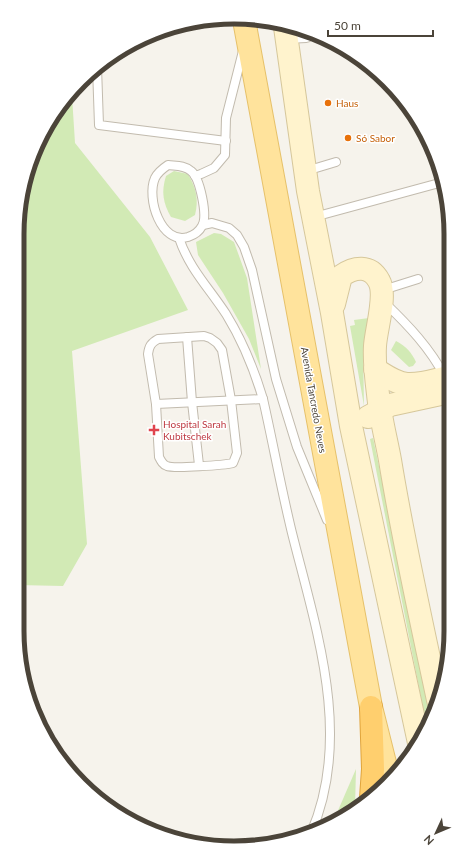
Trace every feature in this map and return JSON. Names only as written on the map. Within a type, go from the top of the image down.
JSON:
[{"type":"highway","points":[[371,707],[373,769],[372,789]]},
{"type":"main road","name":"Avenida Tancredo Neves","points":[[245,33],[371,707],[388,773]]},
{"type":"street","points":[[292,32],[306,171],[351,426],[417,734]]},
{"type":"street","points":[[332,313],[341,276],[349,270],[359,268],[370,271],[379,280],[382,295],[375,345],[375,369],[379,410],[388,446],[401,527],[436,689]]},
{"type":"street","points":[[375,369],[392,380],[407,384],[444,382]]},
{"type":"street","points":[[351,426],[379,410],[444,384]]},
{"type":"lane","points":[[195,176],[214,168],[225,155],[226,118],[245,33]]},
{"type":"lane","points":[[97,75],[99,125],[226,141]]},
{"type":"lane","points":[[306,171],[336,162]]},
{"type":"lane","points":[[179,238],[196,234],[203,225],[204,208],[195,176],[191,171],[182,166],[168,165],[159,171],[154,179],[152,189],[158,220],[167,231],[179,238],[188,259],[227,316],[246,350],[263,399],[292,530],[316,628],[325,675],[330,725],[329,764],[315,825]]},
{"type":"lane","points":[[314,218],[438,183]]},
{"type":"lane","points":[[203,225],[212,223],[229,228],[237,235],[244,247],[252,270],[276,379],[297,447],[344,558]]},
{"type":"lane","points":[[418,279],[382,295],[436,360],[444,375]]},
{"type":"lane","points":[[204,336],[217,343],[222,350],[231,400],[237,454],[233,463],[176,468],[168,467],[163,464],[159,457],[156,404],[148,354],[149,347],[152,342],[158,339],[204,336]]},
{"type":"lane","points":[[187,337],[199,465]]},
{"type":"lane","points":[[156,404],[263,399]]},
{"type":"green space","points":[[72,100],[75,143],[150,237],[188,310],[72,351],[87,544],[63,586],[24,585],[24,220],[28,193],[35,166],[52,129]]},
{"type":"green space","points":[[174,171],[188,174],[196,194],[197,204],[195,215],[185,221],[171,217],[166,207],[163,192],[166,176]]},
{"type":"green space","points":[[214,233],[221,234],[234,242],[247,278],[261,369],[249,339],[223,293],[198,255],[196,242]]},
{"type":"green space","points":[[369,318],[363,348],[364,406],[350,326],[355,325],[354,320]]},
{"type":"green space","points":[[396,341],[406,347],[413,356],[416,362],[413,366],[409,367],[391,350]]},
{"type":"green space","points":[[373,438],[430,706],[425,718],[370,439]]},
{"type":"green space","points":[[356,769],[355,803],[336,814]]},
{"type":"place","name":"Haus","points":[[328,103]]},
{"type":"place","name":"Só Sabor","points":[[348,138]]},
{"type":"place","name":"Hospital Sarah Kubitschek","points":[[154,430]]}]
